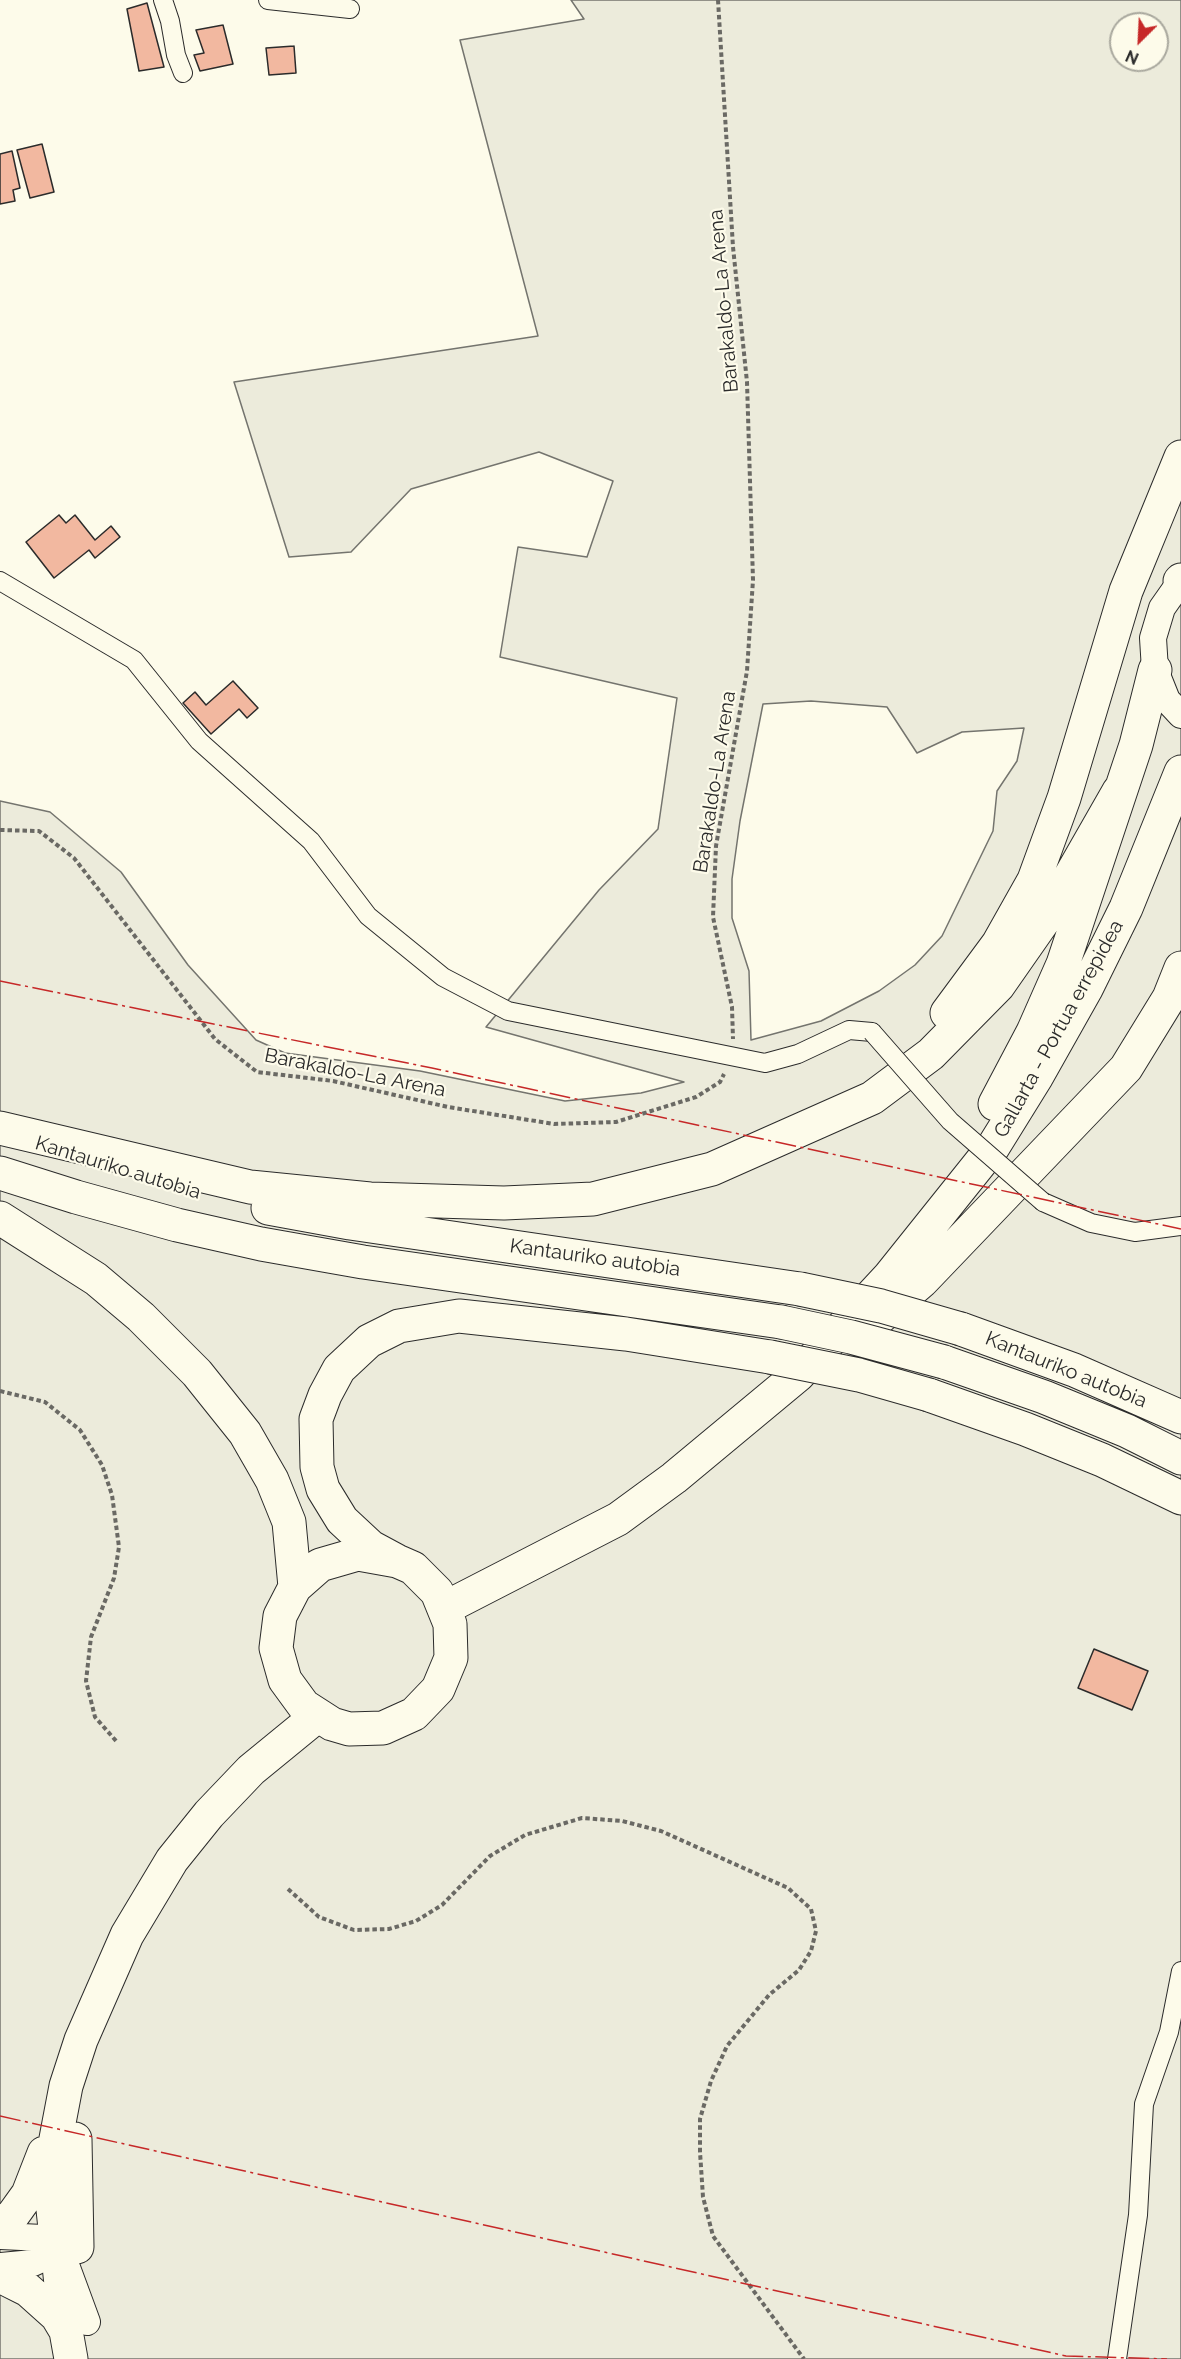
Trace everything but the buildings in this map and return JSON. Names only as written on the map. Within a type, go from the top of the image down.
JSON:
[{"type":"highway","points":[[794,1135],[868,1086],[943,1018],[998,944],[1034,880],[1064,798],[1126,591],[1181,457]]},
{"type":"highway","points":[[798,1375],[954,1168],[1006,1087],[1063,964],[1136,745],[1155,670]]},
{"type":"highway","name":"Gallarta - Portua errepidea","points":[[445,1608],[618,1519],[717,1444],[798,1375],[889,1277],[993,1147],[1086,989],[1126,908],[1181,772]]},
{"type":"highway","points":[[0,1129],[250,1187],[370,1199],[504,1203],[593,1199],[712,1169],[794,1135],[872,1098],[931,1054],[998,986],[1051,910],[1119,791]]},
{"type":"highway","points":[[798,1375],[870,1325],[922,1281],[1126,1068],[1159,1016],[1181,968]]},
{"type":"highway","name":"Kantauriko autobia","points":[[0,1129],[66,1156],[149,1181],[254,1206],[350,1223],[800,1289],[881,1306],[961,1329],[1074,1370],[1181,1417]]},
{"type":"highway","name":"Kantauriko autobia","points":[[0,1173],[165,1222],[261,1245],[363,1262],[781,1322],[851,1337],[944,1362],[1054,1401],[1127,1431],[1181,1458]]},
{"type":"highway","points":[[0,1218],[96,1280],[141,1317],[196,1373],[245,1433],[272,1480],[289,1522],[295,1587]]},
{"type":"highway","points":[[397,1560],[371,1554],[345,1556],[320,1565],[295,1587],[280,1616],[276,1648],[279,1664],[293,1694],[317,1716],[349,1729],[383,1728],[414,1714],[428,1703],[438,1689],[451,1658],[452,1641],[445,1608],[426,1580],[397,1560],[371,1547],[342,1520],[323,1489],[317,1467],[316,1419],[325,1395],[339,1370],[369,1341],[399,1326],[459,1316],[603,1331],[770,1357],[859,1375],[928,1395],[1024,1429],[1102,1460],[1181,1498]]},
{"type":"highway","points":[[75,2338],[55,2246],[51,2191],[54,2149],[62,2107],[81,2040],[127,1935],[172,1860],[209,1814],[251,1770],[317,1716]]},
{"type":"highway","points":[[75,2338],[77,2109],[88,2043],[100,1996]]},
{"type":"highway","points":[[0,2225],[13,2215],[28,2194],[62,2107]]},
{"type":"highway","points":[[0,2276],[28,2290],[57,2316],[94,2359]]},
{"type":"street","points":[[163,0],[183,73]]},
{"type":"street","points":[[268,0],[350,9]]},
{"type":"street","points":[[1181,580],[1162,608],[1153,638],[1155,670],[1167,700],[1181,715]]},
{"type":"street","points":[[0,581],[134,660],[199,741],[311,841],[368,916],[443,977],[508,1011],[765,1063],[798,1054],[849,1030],[872,1032],[950,1121],[1043,1202],[1090,1223],[1135,1232],[1181,1226]]},
{"type":"street","points":[[1117,2359],[1138,2215],[1144,2104],[1168,2032],[1181,1971]]},
{"type":"street","points":[[0,2266],[33,2263],[46,2257],[55,2246],[75,2197]]},
{"type":"street","points":[[0,2236],[43,2238],[55,2246]]},
{"type":"path","name":"Barakaldo-La Arena","points":[[0,830],[39,831],[74,858],[215,1039],[257,1072],[333,1080],[448,1107],[554,1124],[616,1122],[696,1097],[720,1082],[734,1057],[732,1007],[713,917],[716,846],[747,671],[753,580],[747,382],[734,247],[718,0]]},
{"type":"path","points":[[0,1391],[45,1402],[80,1430],[102,1465],[112,1495],[119,1547],[114,1578],[91,1637],[86,1681],[95,1717],[117,1742]]},
{"type":"path","points":[[288,1889],[319,1917],[354,1930],[389,1929],[416,1922],[442,1905],[490,1857],[525,1835],[582,1818],[622,1821],[661,1831],[788,1888],[811,1909],[816,1931],[811,1951],[799,1970],[768,1995],[727,2046],[711,2081],[700,2119],[700,2152],[702,2197],[713,2236],[804,2359]]},
{"type":"shaded area","points":[[571,0],[1181,0],[1181,2359],[0,2359],[0,801],[50,812],[121,872],[188,965],[256,1040],[285,1053],[420,1071],[565,1101],[641,1093],[684,1082],[486,1027],[599,890],[658,829],[677,698],[500,657],[518,547],[587,557],[613,481],[539,452],[411,489],[351,552],[289,557],[234,382],[538,336],[460,40],[584,19]],"holes":[[[811,701],[887,707],[917,753],[962,732],[1024,728],[1017,761],[997,791],[993,831],[942,936],[915,965],[879,991],[821,1021],[751,1040],[749,971],[732,918],[732,879],[740,821],[763,704]]]},
{"type":"power","points":[[0,981],[432,1068],[1181,1229]]},
{"type":"power","points":[[0,2116],[1066,2356],[1167,2359]]}]
